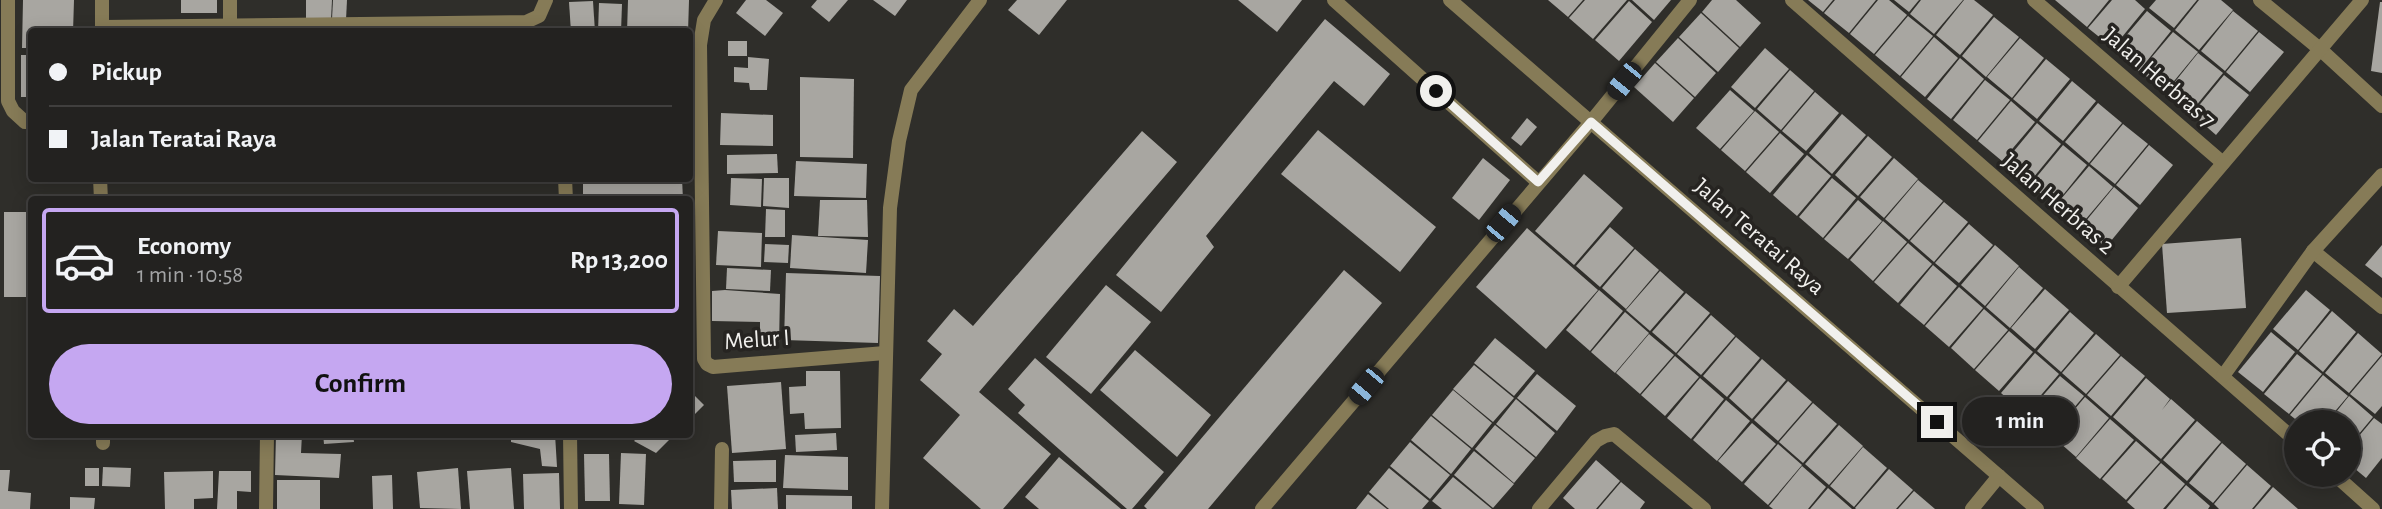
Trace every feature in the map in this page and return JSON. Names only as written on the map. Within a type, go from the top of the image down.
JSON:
[{"type":"street","points":[[8,0],[8,101],[13,111],[28,122]]},
{"type":"street","points":[[102,0],[102,28]]},
{"type":"street","points":[[230,0],[230,25]]},
{"type":"street","points":[[134,28],[526,22],[538,16],[545,0]]},
{"type":"street","name":"Melur I","points":[[716,0],[704,20],[700,45],[704,359],[713,367],[885,353]]},
{"type":"street","points":[[882,509],[890,208],[899,141],[911,90],[980,0]]},
{"type":"street","points":[[1334,0],[1538,182]]},
{"type":"street","name":"Jalan Teratai Raya","points":[[1450,0],[2037,509]]},
{"type":"street","points":[[1262,509],[1591,122],[1690,0]]},
{"type":"street","name":"Jalan Herbras 2","points":[[1792,0],[2284,430]]},
{"type":"street","name":"Jalan Herbras 7","points":[[2034,0],[2223,163]]},
{"type":"street","points":[[2260,0],[2321,50],[2382,106]]},
{"type":"street","points":[[2118,287],[2362,0]]},
{"type":"street","points":[[2223,376],[2313,251],[2382,175]]},
{"type":"street","points":[[2313,251],[2382,307]]},
{"type":"street","points":[[1539,509],[1596,441],[1614,434],[1704,509]]},
{"type":"street","points":[[266,509],[267,438]]},
{"type":"street","points":[[569,438],[571,509]]},
{"type":"street","points":[[721,509],[722,449]]},
{"type":"street","points":[[1972,509],[1999,476]]},
{"type":"street","points":[[2348,487],[2373,509]]},
{"type":"building","points":[[23,0],[74,0],[73,28],[28,28],[28,48],[22,48]]},
{"type":"building","points":[[181,0],[217,0],[217,13],[181,13]]},
{"type":"building","points":[[306,0],[332,0],[331,20],[306,21]]},
{"type":"building","points":[[333,0],[347,0],[346,20],[332,19]]},
{"type":"building","points":[[628,0],[689,0],[688,28],[627,28]]},
{"type":"building","points":[[746,0],[766,0],[783,13],[765,36],[736,13]]},
{"type":"building","points":[[817,0],[848,0],[829,22],[811,7]]},
{"type":"building","points":[[873,0],[907,0],[895,16]]},
{"type":"building","points":[[1017,0],[1067,0],[1039,35],[1008,10]]},
{"type":"building","points":[[1238,0],[1302,0],[1277,32]]},
{"type":"building","points":[[1548,0],[1583,0],[1568,17]]},
{"type":"building","points":[[1585,0],[1627,0],[1593,39],[1569,18]]},
{"type":"building","points":[[1632,0],[1671,0],[1654,20]]},
{"type":"building","points":[[1712,0],[1736,0],[1761,23],[1740,47],[1702,12]]},
{"type":"building","points":[[1808,0],[1833,0],[1823,12]]},
{"type":"building","points":[[1835,0],[1876,0],[1849,33],[1824,13]]},
{"type":"building","points":[[1878,0],[1889,0],[1907,15],[1874,54],[1850,34]]},
{"type":"building","points":[[1894,0],[1919,0],[1909,12]]},
{"type":"building","points":[[1921,0],[1963,0],[1934,34],[1910,14]]},
{"type":"building","points":[[1964,0],[1974,0],[1993,15],[1960,55],[1936,35]]},
{"type":"building","points":[[2055,0],[2109,0],[2087,27]]},
{"type":"building","points":[[2112,0],[2135,0],[2145,9],[2113,48],[2088,28]]},
{"type":"building","points":[[2156,0],[2197,0],[2174,28],[2149,8]]},
{"type":"building","points":[[2199,0],[2221,0],[2233,10],[2199,50],[2175,30]]},
{"type":"building","points":[[593,1],[595,28],[571,28],[569,2]]},
{"type":"building","points":[[1629,1],[1652,22],[1619,61],[1595,40]]},
{"type":"building","points":[[2382,2],[2382,73],[2371,71]]},
{"type":"building","points":[[599,3],[622,4],[621,28],[598,28]]},
{"type":"building","points":[[2147,11],[2171,31],[2139,71],[2114,50]]},
{"type":"building","points":[[2233,11],[2258,31],[2225,71],[2201,51]]},
{"type":"building","points":[[1701,13],[1739,48],[1718,72],[1679,37]]},
{"type":"building","points":[[1908,16],[1933,36],[1900,76],[1875,55]]},
{"type":"building","points":[[1994,17],[2019,37],[1986,77],[1962,56]]},
{"type":"building","points":[[1325,19],[1390,74],[1364,106],[1334,81],[1206,236],[1214,247],[1161,312],[1116,275]]},
{"type":"building","points":[[2173,32],[2198,52],[2165,92],[2140,71]]},
{"type":"building","points":[[2259,32],[2284,52],[2250,92],[2226,72]]},
{"type":"building","points":[[1934,37],[1958,58],[1925,97],[1901,77]]},
{"type":"building","points":[[1678,38],[1716,73],[1695,97],[1656,62]]},
{"type":"building","points":[[2020,38],[2044,58],[2012,98],[1987,77]]},
{"type":"building","points":[[728,41],[747,41],[747,56],[728,56]]},
{"type":"building","points":[[1765,48],[1789,69],[1755,108],[1731,87]]},
{"type":"building","points":[[2198,53],[2223,73],[2190,113],[2166,93]]},
{"type":"building","points":[[21,55],[28,55],[28,97],[21,97]]},
{"type":"building","points":[[748,57],[769,59],[767,90],[750,90],[749,83],[734,82],[734,67],[748,68]]},
{"type":"building","points":[[1960,58],[1984,79],[1951,119],[1927,99]]},
{"type":"building","points":[[2046,59],[2070,79],[2037,119],[2013,99]]},
{"type":"building","points":[[1655,63],[1694,98],[1673,122],[1634,87]]},
{"type":"building","points":[[1790,70],[1814,91],[1781,130],[1757,109]]},
{"type":"building","points":[[2224,75],[2249,95],[2216,135],[2192,114]]},
{"type":"building","points":[[800,77],[854,79],[853,158],[800,157]]},
{"type":"building","points":[[1985,80],[2010,100],[1977,140],[1953,120]]},
{"type":"building","points":[[2072,81],[2096,101],[2063,141],[2039,121]]},
{"type":"building","points":[[1730,90],[1754,111],[1720,149],[1696,128]]},
{"type":"building","points":[[1815,92],[1839,113],[1806,151],[1782,131]]},
{"type":"building","points":[[2011,101],[2035,122],[2002,161],[1978,141]]},
{"type":"building","points":[[2098,103],[2122,123],[2089,163],[2065,142]]},
{"type":"building","points":[[1755,111],[1779,132],[1745,171],[1721,150]]},
{"type":"building","points":[[721,113],[773,115],[773,146],[720,145]]},
{"type":"building","points":[[1842,114],[1866,135],[1832,174],[1809,153]]},
{"type":"building","points":[[1527,118],[1537,127],[1521,146],[1511,138]]},
{"type":"building","points":[[2037,123],[2061,144],[2029,183],[2004,163]]},
{"type":"building","points":[[2123,124],[2148,144],[2115,184],[2090,164]]},
{"type":"building","points":[[1318,130],[1436,227],[1400,272],[1281,174]]},
{"type":"building","points":[[1142,131],[1177,162],[979,392],[1051,454],[1003,509],[981,509],[923,458],[960,415],[920,380],[942,354],[927,341],[954,309],[973,326]]},
{"type":"building","points":[[1780,133],[1804,154],[1770,193],[1746,172]]},
{"type":"building","points":[[1868,136],[1892,157],[1858,196],[1835,175]]},
{"type":"building","points":[[2063,145],[2087,165],[2055,205],[2030,185]]},
{"type":"building","points":[[2149,145],[2173,165],[2140,205],[2116,185]]},
{"type":"building","points":[[777,154],[778,173],[727,174],[727,155]]},
{"type":"building","points":[[1807,155],[1831,176],[1797,216],[1773,195]]},
{"type":"building","points":[[1483,158],[1510,180],[1479,220],[1452,198]]},
{"type":"building","points":[[1894,158],[1918,179],[1884,218],[1860,197]]},
{"type":"building","points":[[796,161],[867,164],[866,198],[794,196]]},
{"type":"building","points":[[2089,166],[2113,187],[2080,226],[2055,206]]},
{"type":"building","points":[[1584,174],[1623,208],[1574,265],[1535,231]]},
{"type":"building","points":[[731,178],[762,179],[761,207],[730,205]]},
{"type":"building","points":[[764,178],[789,178],[789,208],[763,206]]},
{"type":"building","points":[[1832,178],[1856,198],[1823,238],[1799,217]]},
{"type":"building","points":[[1918,180],[1943,201],[1909,240],[1885,219]]},
{"type":"building","points":[[583,182],[682,182],[683,196],[583,196]]},
{"type":"building","points":[[2114,187],[2138,208],[2106,247],[2081,227]]},
{"type":"building","points":[[820,200],[867,200],[868,237],[818,236]]},
{"type":"building","points":[[1858,200],[1882,221],[1848,259],[1824,239]]},
{"type":"building","points":[[1944,202],[1968,222],[1934,262],[1910,241]]},
{"type":"building","points":[[766,209],[785,210],[785,237],[765,237]]},
{"type":"building","points":[[4,212],[28,212],[28,297],[4,297]]},
{"type":"building","points":[[1883,221],[1907,242],[1873,281],[1850,260]]},
{"type":"building","points":[[1969,224],[1993,245],[1959,283],[1935,263]]},
{"type":"building","points":[[1610,227],[1634,248],[1600,287],[1576,266]]},
{"type":"building","points":[[1527,228],[1598,290],[1546,349],[1476,287]]},
{"type":"building","points":[[718,231],[762,233],[761,267],[716,265]]},
{"type":"building","points":[[792,235],[868,240],[866,273],[790,268]]},
{"type":"building","points":[[2241,238],[2246,308],[2167,313],[2162,244]]},
{"type":"building","points":[[1908,243],[1932,264],[1898,303],[1874,282]]},
{"type":"building","points":[[765,244],[789,245],[788,263],[764,262]]},
{"type":"building","points":[[1995,245],[2019,266],[1985,306],[1961,285]]},
{"type":"building","points":[[2382,245],[2382,278],[2365,265]]},
{"type":"building","points":[[1635,249],[1659,270],[1626,309],[1602,288]]},
{"type":"building","points":[[1933,265],[1957,286],[1924,325],[1900,305]]},
{"type":"building","points":[[2019,267],[2043,288],[2010,328],[1986,307]]},
{"type":"building","points":[[727,268],[771,270],[770,291],[726,289]]},
{"type":"building","points":[[1344,270],[1382,303],[1208,509],[1147,509],[1144,506]]},
{"type":"building","points":[[1660,271],[1684,292],[1650,331],[1626,310]]},
{"type":"building","points":[[786,273],[880,276],[878,343],[784,340]]},
{"type":"building","points":[[1106,285],[1151,322],[1091,394],[1046,357]]},
{"type":"building","points":[[1959,287],[1983,308],[1949,347],[1925,326]]},
{"type":"building","points":[[2045,289],[2069,310],[2035,349],[2011,328]]},
{"type":"building","points":[[1599,290],[1623,311],[1590,351],[1566,330]]},
{"type":"building","points":[[2306,290],[2330,310],[2298,350],[2273,329]]},
{"type":"building","points":[[712,291],[780,294],[779,345],[760,344],[760,322],[712,321]]},
{"type":"building","points":[[1686,293],[1710,313],[1676,353],[1652,332]]},
{"type":"building","points":[[1984,309],[2008,330],[1974,369],[1951,348]]},
{"type":"building","points":[[2332,311],[2356,332],[2323,372],[2299,351]]},
{"type":"building","points":[[1625,312],[1649,333],[1615,373],[1591,352]]},
{"type":"building","points":[[2070,312],[2094,333],[2061,372],[2037,351]]},
{"type":"building","points":[[1711,315],[1735,336],[1701,375],[1677,354]]},
{"type":"building","points":[[2009,331],[2033,352],[1999,391],[1975,370]]},
{"type":"building","points":[[2271,332],[2295,352],[2263,392],[2238,372]]},
{"type":"building","points":[[2358,333],[2382,354],[2349,393],[2325,373]]},
{"type":"building","points":[[1649,334],[1674,355],[1640,394],[1616,373]]},
{"type":"building","points":[[2096,334],[2120,355],[2086,394],[2062,373]]},
{"type":"building","points":[[1736,337],[1760,358],[1727,397],[1703,376]]},
{"type":"building","points":[[1495,338],[1535,371],[1514,396],[1474,363]]},
{"type":"building","points":[[1135,350],[1211,415],[1177,457],[1100,390]]},
{"type":"building","points":[[2035,353],[2059,374],[2025,414],[2001,393]]},
{"type":"building","points":[[2297,354],[2322,374],[2292,410],[2284,410],[2264,394]]},
{"type":"building","points":[[1675,356],[1699,377],[1665,416],[1641,395]]},
{"type":"building","points":[[2121,356],[2145,376],[2111,416],[2087,395]]},
{"type":"building","points":[[2382,356],[2382,406],[2375,414],[2350,394]]},
{"type":"building","points":[[1035,358],[1164,472],[1132,509],[1127,509],[1018,413],[1025,405],[1008,389]]},
{"type":"building","points":[[1762,359],[1786,380],[1752,419],[1729,398]]},
{"type":"building","points":[[1474,365],[1514,398],[1493,422],[1453,389]]},
{"type":"building","points":[[806,371],[840,371],[841,428],[805,429],[804,413],[790,414],[789,387],[806,386]]},
{"type":"building","points":[[1537,374],[1576,406],[1557,431],[1517,398]]},
{"type":"building","points":[[2323,375],[2348,396],[2336,410],[2294,410]]},
{"type":"building","points":[[2060,376],[2084,396],[2050,436],[2026,415]]},
{"type":"building","points":[[1700,378],[1724,399],[1691,439],[1667,418]]},
{"type":"building","points":[[2146,378],[2170,399],[2162,410],[2171,399],[2195,420],[2161,459],[2113,417]]},
{"type":"building","points":[[1788,381],[1812,402],[1778,441],[1754,420]]},
{"type":"building","points":[[781,382],[786,449],[732,453],[727,386]]},
{"type":"building","points":[[1453,390],[1492,423],[1472,448],[1432,415]]},
{"type":"building","points":[[693,394],[704,405],[693,416]]},
{"type":"building","points":[[2349,396],[2373,417],[2361,431],[2361,410],[2338,410]]},
{"type":"building","points":[[2085,397],[2109,418],[2076,457],[2052,436]]},
{"type":"building","points":[[1516,399],[1555,433],[1536,457],[1496,424]]},
{"type":"building","points":[[1726,400],[1750,421],[1717,461],[1693,440]]},
{"type":"building","points":[[1813,403],[1837,424],[1803,463],[1779,442]]},
{"type":"building","points":[[1431,416],[1471,449],[1451,474],[1411,440]]},
{"type":"building","points":[[2374,418],[2382,424],[2382,458],[2366,478],[2361,474],[2361,434]]},
{"type":"building","points":[[2110,419],[2134,440],[2100,479],[2076,458]]},
{"type":"building","points":[[2197,421],[2221,442],[2187,481],[2163,460]]},
{"type":"building","points":[[1752,423],[1776,444],[1742,482],[1718,461]]},
{"type":"building","points":[[1495,425],[1535,458],[1514,483],[1475,449]]},
{"type":"building","points":[[1839,425],[1863,446],[1829,485],[1805,464]]},
{"type":"building","points":[[836,433],[837,450],[796,452],[795,435]]},
{"type":"building","points":[[276,438],[302,438],[301,453],[341,454],[339,478],[275,475]]},
{"type":"building","points":[[323,438],[354,438],[354,442],[324,444]]},
{"type":"building","points":[[511,438],[555,438],[557,467],[542,466],[540,449],[511,442]]},
{"type":"building","points":[[637,438],[671,438],[656,453],[634,441]]},
{"type":"building","points":[[2136,441],[2160,462],[2126,500],[2102,479]]},
{"type":"building","points":[[1410,442],[1450,475],[1430,499],[1390,466]]},
{"type":"building","points":[[2222,443],[2246,464],[2213,503],[2189,483]]},
{"type":"building","points":[[1778,444],[1802,465],[1768,505],[1744,484]]},
{"type":"building","points":[[1863,447],[1887,468],[1854,507],[1830,486]]},
{"type":"building","points":[[1474,451],[1514,484],[1493,508],[1454,475]]},
{"type":"building","points":[[621,453],[646,454],[644,505],[619,504]]},
{"type":"building","points":[[584,454],[609,454],[610,501],[585,501]]},
{"type":"building","points":[[785,455],[848,457],[848,490],[783,488]]},
{"type":"building","points":[[1059,457],[1121,509],[1039,509],[1025,497]]},
{"type":"building","points":[[776,460],[776,482],[734,482],[733,461]]},
{"type":"building","points":[[1596,460],[1620,481],[1596,509],[1575,509],[1563,498]]},
{"type":"building","points":[[2161,463],[2185,484],[2163,509],[2135,509],[2127,502]]},
{"type":"building","points":[[2247,465],[2271,486],[2252,509],[2219,509],[2214,504]]},
{"type":"building","points":[[1802,466],[1826,487],[1808,509],[1773,509],[1769,506]]},
{"type":"building","points":[[103,467],[131,468],[130,487],[102,486]]},
{"type":"building","points":[[85,468],[99,468],[99,486],[85,486]]},
{"type":"building","points":[[458,468],[461,509],[420,508],[417,472]]},
{"type":"building","points":[[511,468],[514,509],[470,509],[467,471]]},
{"type":"building","points":[[1389,468],[1429,501],[1422,509],[1389,509],[1369,492]]},
{"type":"building","points":[[1889,469],[1913,490],[1896,509],[1856,509],[1855,508]]},
{"type":"building","points":[[0,470],[10,470],[8,491],[31,493],[30,509],[0,509]]},
{"type":"building","points":[[213,471],[213,498],[194,499],[194,509],[165,509],[164,472]]},
{"type":"building","points":[[219,471],[251,471],[251,492],[237,491],[237,509],[217,509]]},
{"type":"building","points":[[559,473],[560,509],[524,509],[523,474]]},
{"type":"building","points":[[392,475],[393,509],[373,509],[372,476]]},
{"type":"building","points":[[1453,477],[1492,509],[1442,509],[1432,501]]},
{"type":"building","points":[[277,480],[320,480],[320,509],[277,509]]},
{"type":"building","points":[[1621,482],[1645,502],[1640,509],[1598,509]]},
{"type":"building","points":[[2186,485],[2210,506],[2208,509],[2166,509]]},
{"type":"building","points":[[2273,487],[2298,509],[2254,509]]},
{"type":"building","points":[[777,488],[778,509],[732,509],[731,490]]},
{"type":"building","points":[[1828,488],[1852,509],[1810,509]]},
{"type":"building","points":[[1914,491],[1935,509],[1898,509]]},
{"type":"building","points":[[1368,494],[1387,509],[1356,509]]},
{"type":"building","points":[[786,495],[852,496],[852,509],[786,509]]},
{"type":"building","points":[[70,497],[95,498],[94,509],[70,509]]},
{"type":"route","points":[[1436,91],[1538,182],[1591,122],[1937,422]]}]
